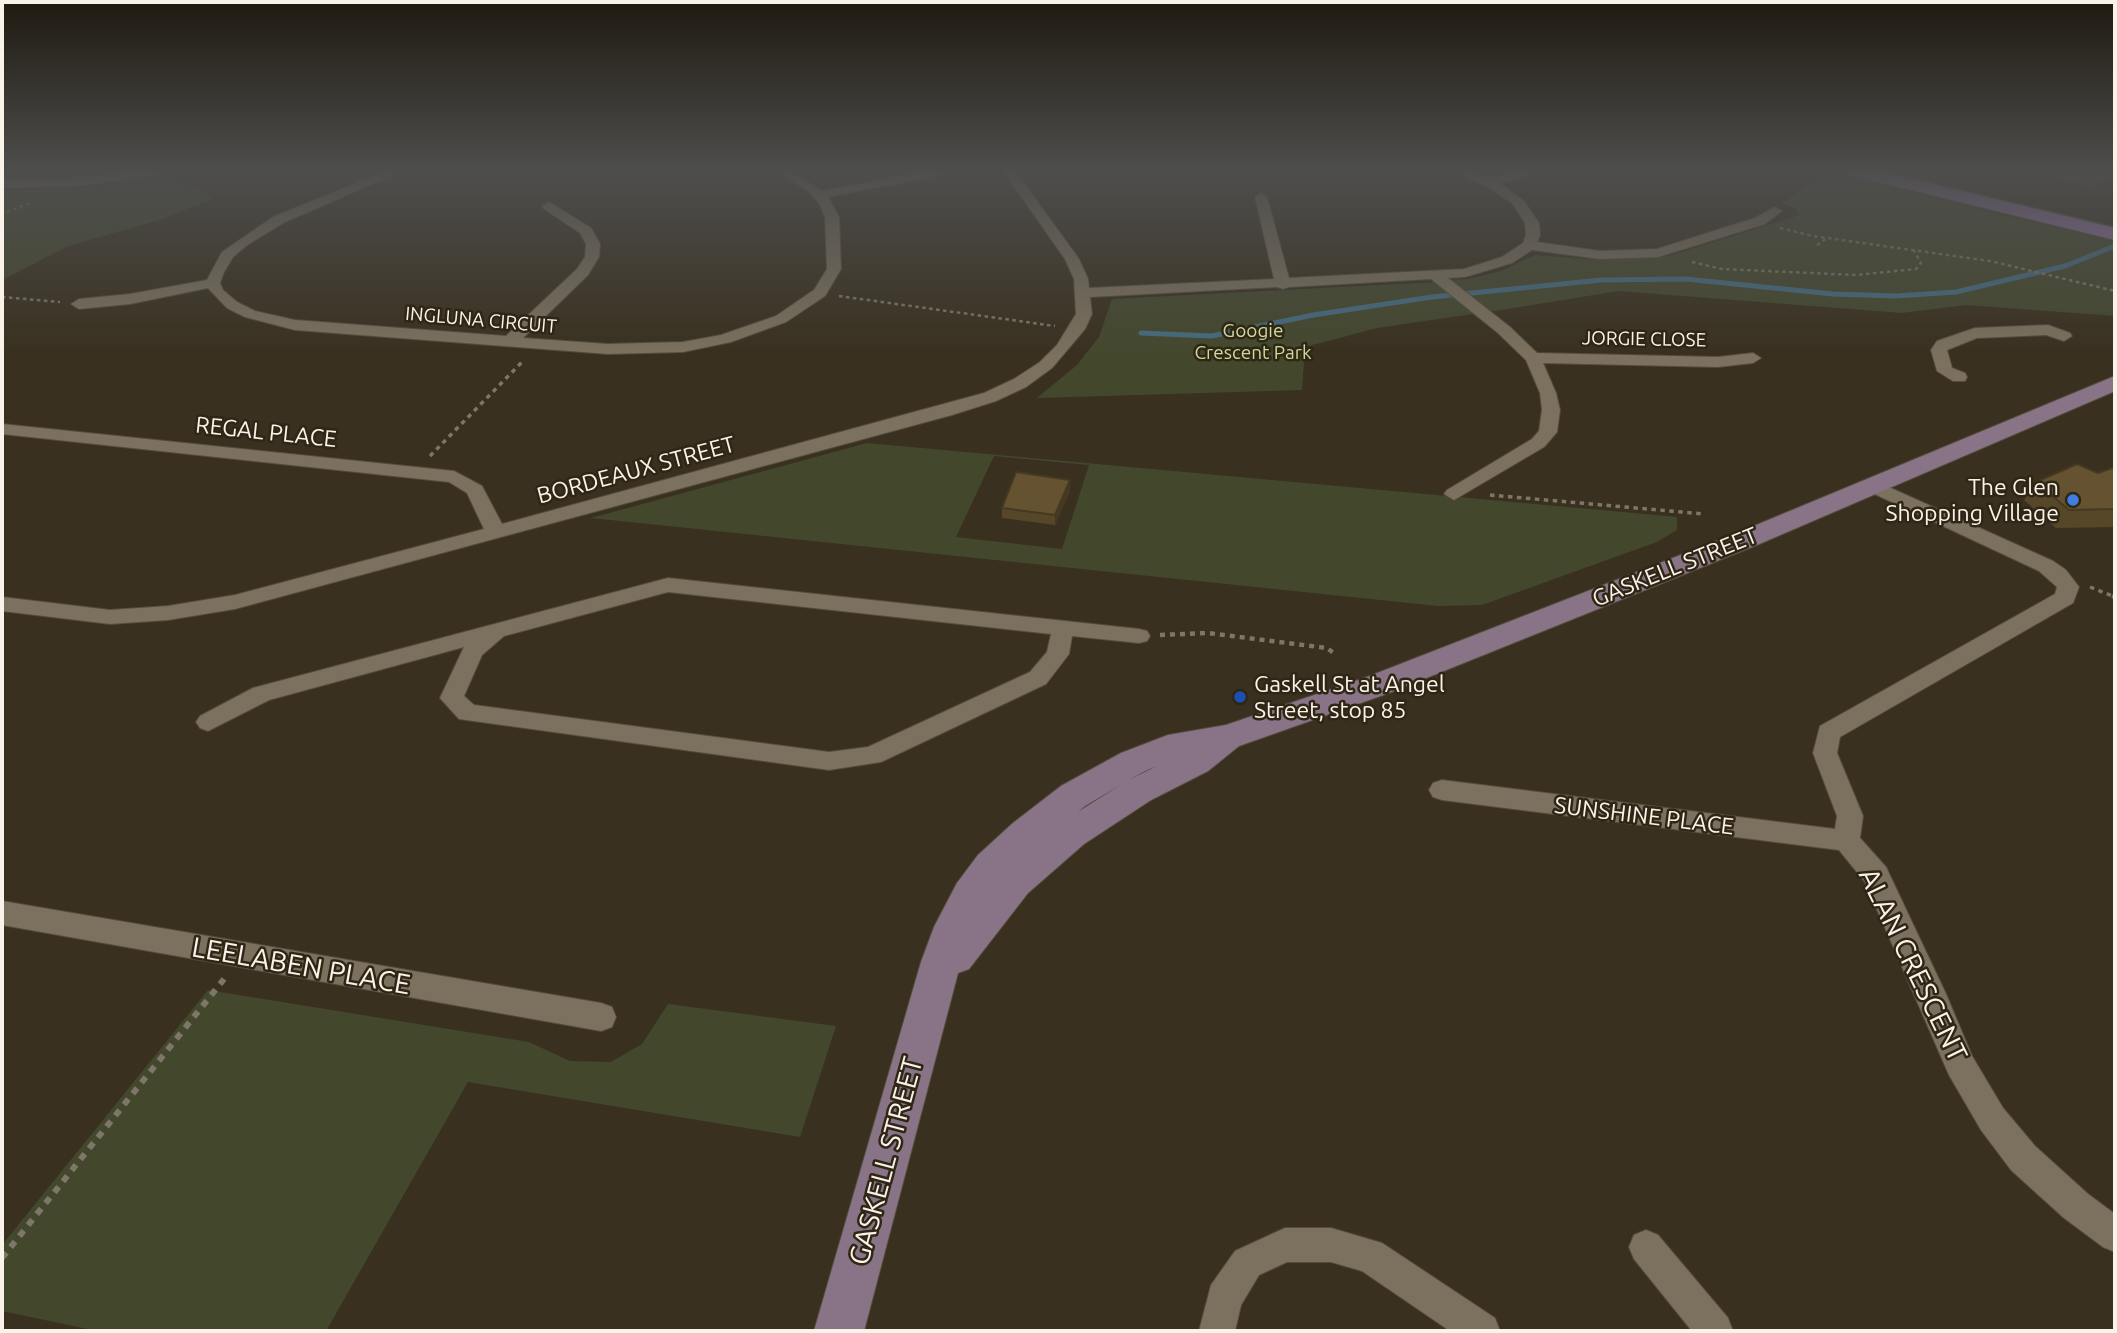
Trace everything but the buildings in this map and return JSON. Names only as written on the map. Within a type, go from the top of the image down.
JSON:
[{"type":"street","points":[[79,304],[130,299],[213,283],[227,255],[257,233]]},
{"type":"street","points":[[509,341],[583,272],[592,257],[593,244],[587,233]]},
{"type":"street","points":[[820,293],[834,269],[833,233]]},
{"type":"street","name":"BORDEAUX STREET","points":[[2,604],[110,617],[168,613],[235,602],[990,397],[1020,383],[1046,365],[1077,329],[1083,314],[1082,279],[1054,233]]},
{"type":"street","points":[[1270,233],[1283,285]]},
{"type":"street","points":[[1084,293],[1436,276],[1486,268],[1507,260],[1529,245],[1533,233]]},
{"type":"street","points":[[1529,245],[1600,255],[1658,253],[1721,233]]},
{"type":"street","points":[[1436,276],[1486,315],[1533,358],[1548,393],[1551,410],[1548,432],[1538,443],[1454,494]]},
{"type":"street","name":"INGLUNA CIRCUIT","points":[[213,283],[217,292],[250,314],[295,325],[641,350],[725,340],[781,320],[820,293]]},
{"type":"street","points":[[1959,377],[1945,371],[1939,350],[1943,344],[1975,333],[2048,330],[2064,336]]},
{"type":"street","name":"JORGIE CLOSE","points":[[1533,358],[1718,362],[1753,358]]},
{"type":"street","name":"GASKELL STREET","points":[[839,1331],[933,991],[961,947],[991,909],[1034,865],[1101,813],[1196,762],[1228,737],[1378,685],[1873,486],[2115,383]]},
{"type":"street","name":"REGAL PLACE","points":[[2,429],[454,477],[475,489],[496,533]]},
{"type":"street","points":[[1847,841],[1850,816],[1825,753],[1829,732],[2064,598],[2068,587],[2059,575],[2012,550],[1873,486]]},
{"type":"street","points":[[208,722],[261,694],[668,586],[1139,636]]},
{"type":"street","points":[[498,629],[473,651],[452,698],[467,713],[830,761],[872,756],[1038,678],[1058,654],[1063,627]]},
{"type":"street","name":"SUNSHINE PLACE","points":[[1442,790],[1847,841]]},
{"type":"street","name":"ALAN CRESCENT","points":[[1847,841],[1876,875],[1931,995],[1959,1065],[1992,1119],[2023,1158],[2076,1206],[2115,1235]]},
{"type":"street","name":"LEELABEN PLACE","points":[[2,913],[601,1017]]},
{"type":"street","points":[[1217,1331],[1224,1298],[1247,1263],[1285,1245],[1331,1245],[1370,1255],[1482,1331]]},
{"type":"street","points":[[1646,1247],[1715,1331]]},
{"type":"path","points":[[1801,233],[1990,261],[2059,280],[2115,291]]},
{"type":"path","points":[[1817,245],[1828,238]]},
{"type":"path","points":[[1658,253],[1722,269],[1856,275],[1916,269],[1921,263],[1914,251]]},
{"type":"path","points":[[820,293],[1077,329]]},
{"type":"path","points":[[2,297],[79,304]]},
{"type":"path","points":[[422,472],[428,466],[430,453],[540,344]]},
{"type":"path","points":[[1454,494],[1704,514]]},
{"type":"path","points":[[1139,636],[1208,633],[1327,648],[1335,654]]},
{"type":"path","points":[[2,1258],[242,956]]},
{"type":"green space","points":[[2,233],[113,233],[68,246],[2,280]]},
{"type":"green space","points":[[1742,233],[2081,233],[2115,241],[2115,316],[1966,305],[1902,313],[1619,291],[1488,312],[1446,280],[1468,279],[1501,271],[1535,255],[1601,260],[1662,257]]},
{"type":"green space","name":"Googie Crescent Park","points":[[1436,282],[1473,314],[1377,328],[1305,347],[1302,390],[1037,398],[1077,365],[1099,337],[1112,299]]},
{"type":"green space","points":[[867,443],[1677,517],[1677,530],[1657,542],[1482,605],[1438,606],[591,518]],"holes":[[[994,456],[1089,465],[1062,549],[956,537]]]},
{"type":"green space","points":[[208,990],[529,1042],[570,1061],[611,1062],[642,1044],[668,1004],[836,1026],[800,1137],[468,1082],[326,1331],[97,1331],[2,1311],[2,1245]]},
{"type":"waterway","points":[[1141,333],[1212,336],[1313,315],[1432,297],[1601,280],[1686,279],[1833,294],[1896,296],[1956,292],[2065,266],[2115,246]]},
{"type":"place","name":"The Glen Shopping Village","points":[[2073,500]]},
{"type":"place","name":"Gaskell St at Angel Street, stop 85","points":[[1240,697]]}]
